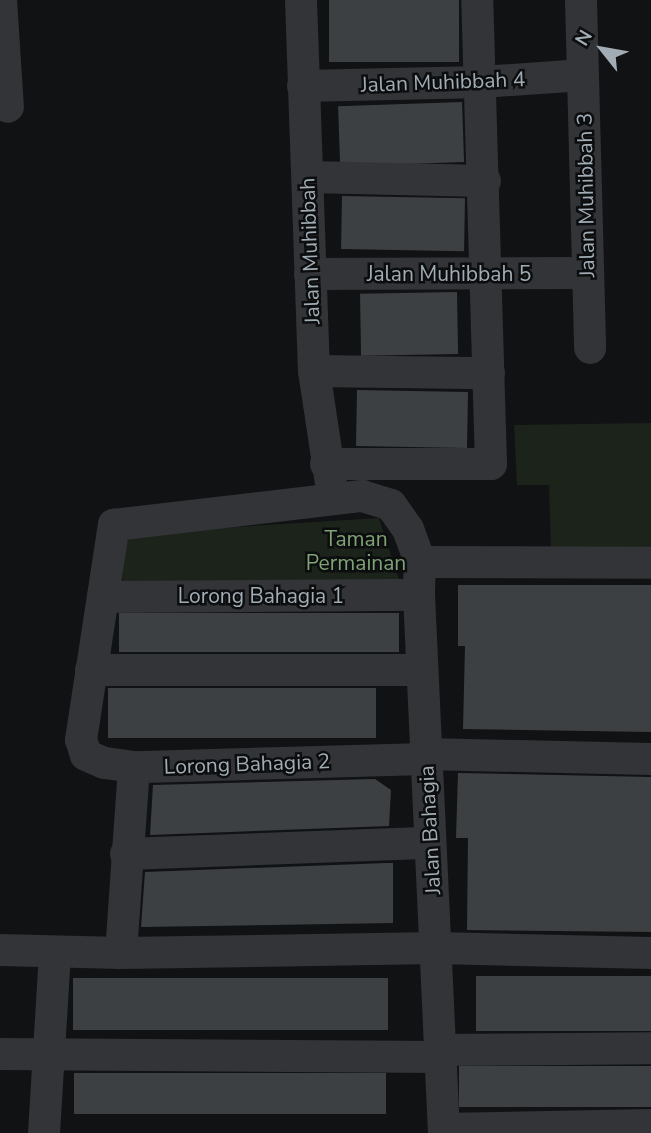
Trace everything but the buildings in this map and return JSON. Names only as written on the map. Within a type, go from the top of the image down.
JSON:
[{"type":"street","points":[[1,0],[8,107]]},
{"type":"street","name":"Jalan Muhibbah","points":[[301,0],[314,371],[326,464],[335,500]]},
{"type":"street","points":[[326,464],[491,464],[485,181],[477,0]]},
{"type":"street","name":"Jalan Muhibbah 3","points":[[580,0],[590,348]]},
{"type":"street","name":"Jalan Muhibbah 4","points":[[303,86],[482,82],[583,75]]},
{"type":"street","points":[[308,177],[485,181]]},
{"type":"street","name":"Jalan Muhibbah 5","points":[[310,274],[587,273]]},
{"type":"street","points":[[314,371],[489,373]]},
{"type":"street","name":"Jalan Bahagia","points":[[335,500],[362,496],[391,505],[408,529],[420,562],[422,670],[444,1131]]},
{"type":"street","points":[[335,500],[114,524],[91,670],[422,670]]},
{"type":"street","points":[[420,562],[651,563]]},
{"type":"street","name":"Lorong Bahagia 1","points":[[103,597],[419,595]]},
{"type":"street","name":"Lorong Bahagia 2","points":[[91,670],[81,740],[86,755],[104,763],[134,768],[426,757],[651,759]]},
{"type":"street","points":[[121,953],[134,768]]},
{"type":"street","points":[[126,855],[430,843]]},
{"type":"street","points":[[0,950],[121,953],[435,948],[651,953]]},
{"type":"street","points":[[44,1133],[55,953]]},
{"type":"street","points":[[0,1054],[440,1054],[651,1048]]},
{"type":"street","points":[[444,1131],[651,1125]]},
{"type":"green space","points":[[651,423],[651,550],[551,553],[549,485],[517,485],[514,425]]},
{"type":"green space","name":"Taman Permainan","points":[[379,518],[400,583],[122,587],[125,534]]}]
